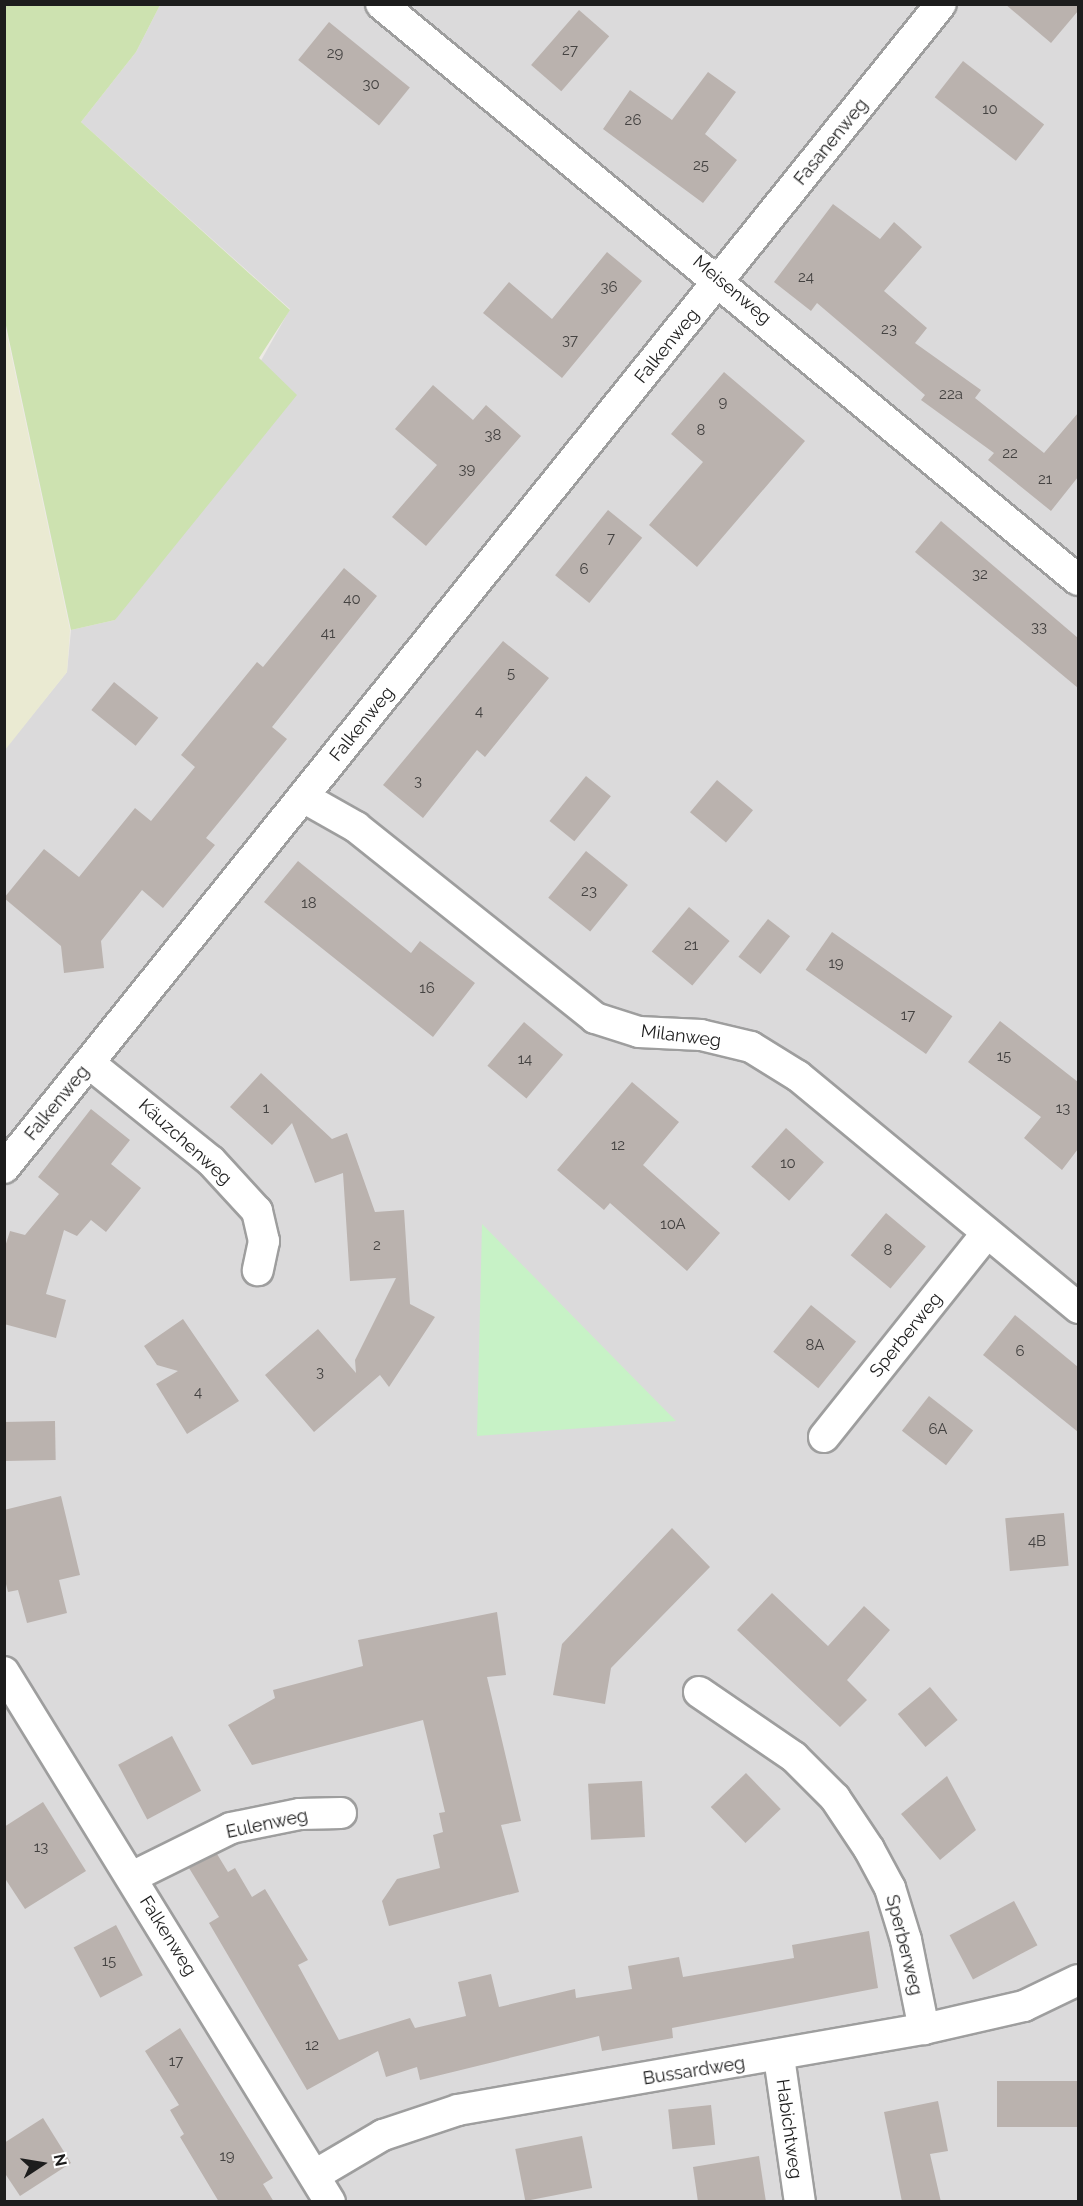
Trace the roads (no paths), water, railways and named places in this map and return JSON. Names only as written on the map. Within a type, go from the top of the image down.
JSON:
[{"type":"street","name":"Meisenweg","points":[[381,4],[720,280],[1078,580]]},
{"type":"street","name":"Fasanenweg","points":[[720,280],[941,4]]},
{"type":"street","name":"Falkenweg","points":[[4,1168],[720,280]]},
{"type":"street","name":"Milanweg","points":[[303,797],[356,827],[595,1018],[639,1032],[700,1035],[751,1047],[798,1076],[1078,1308]]},
{"type":"street","name":"Käuzchenweg","points":[[89,1063],[211,1161],[257,1211],[264,1241],[258,1270]]},
{"type":"street","name":"Sperberweg","points":[[825,1437],[987,1233]]},
{"type":"street","name":"Falkenweg","points":[[4,1672],[330,2202]]},
{"type":"street","name":"Sperberweg","points":[[699,1692],[794,1757],[835,1798],[869,1849],[890,1888],[906,1940],[924,2029]]},
{"type":"street","name":"Eulenweg","points":[[132,1877],[231,1828],[300,1814],[341,1813]]},
{"type":"street","name":"Bussardweg","points":[[315,2175],[383,2135],[458,2110],[779,2057],[924,2029],[1024,2006],[1078,1980]]},
{"type":"street","name":"Habichtweg","points":[[779,2057],[800,2202]]}]
